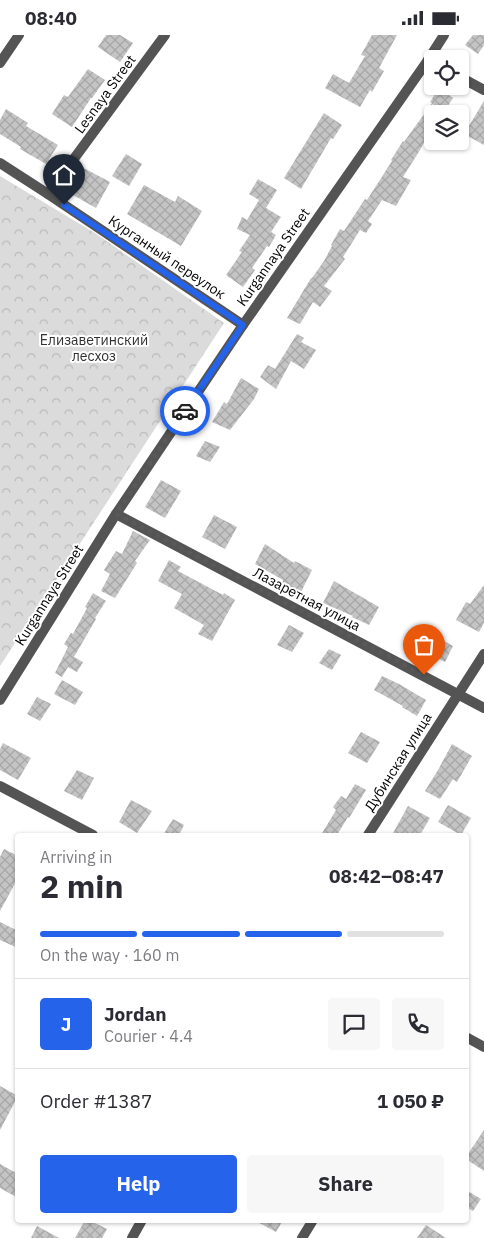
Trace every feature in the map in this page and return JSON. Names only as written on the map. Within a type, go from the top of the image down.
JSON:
[{"type":"street","points":[[0,63],[19,35]]},
{"type":"street","name":"Lesnaya Street","points":[[48,194],[165,35]]},
{"type":"street","name":"Kurgannaya Street","points":[[436,50],[444,35]]},
{"type":"street","name":"Kurgannaya Street","points":[[0,700],[116,514],[243,325],[424,69]]},
{"type":"street","points":[[469,82],[484,90]]},
{"type":"street","name":"Курганный переулок","points":[[0,163],[243,325]]},
{"type":"street","name":"Лазаретная улица","points":[[116,514],[484,707]]},
{"type":"street","name":"Дубинская улица","points":[[369,833],[484,655]]},
{"type":"street","points":[[0,785],[89,833]]},
{"type":"street","points":[[469,1039],[484,1047]]},
{"type":"street","points":[[132,1238],[140,1223]]},
{"type":"street","points":[[302,1238],[311,1223]]},
{"type":"green space","name":"Елизаветинский лесхоз","points":[[0,176],[95,233],[224,323],[0,666]]},
{"type":"building","points":[[106,35],[120,35],[133,43],[120,62],[98,47]]},
{"type":"building","points":[[372,35],[397,35],[379,68],[384,71],[372,92],[370,90],[360,107],[325,88],[333,74],[349,83],[365,56],[361,55]]},
{"type":"building","points":[[473,35],[484,35],[484,45],[478,54],[465,45]]},
{"type":"building","points":[[88,69],[105,80],[72,127],[52,114],[64,95],[68,97]]},
{"type":"building","points":[[434,95],[449,95],[453,98],[448,105],[431,105],[432,103],[430,102]]},
{"type":"building","points":[[484,101],[484,145],[469,137],[469,126]]},
{"type":"building","points":[[6,109],[28,123],[26,126],[58,145],[46,164],[20,149],[21,147],[0,134],[0,120]]},
{"type":"building","points":[[324,113],[342,125],[333,139],[331,138],[301,189],[284,178]]},
{"type":"building","points":[[424,114],[424,143],[403,177],[411,180],[396,206],[382,200],[368,221],[372,224],[366,233],[360,230],[343,257],[345,259],[324,286],[332,291],[320,307],[313,302],[300,324],[287,318],[311,278],[324,261],[340,229],[344,231],[365,199],[367,200]]},
{"type":"building","points":[[126,154],[142,164],[129,186],[112,176]]},
{"type":"building","points":[[78,165],[110,182],[96,208],[64,190]]},
{"type":"building","points":[[258,179],[277,190],[266,208],[281,217],[271,232],[276,235],[252,268],[255,270],[243,287],[226,275],[242,252],[239,251],[250,235],[237,229],[242,217],[247,220],[259,200],[249,194]]},
{"type":"building","points":[[144,185],[175,202],[178,196],[202,211],[181,246],[127,214]]},
{"type":"building","points":[[297,334],[304,338],[301,342],[316,350],[304,369],[291,361],[276,389],[260,377],[268,365],[275,369]]},
{"type":"building","points":[[241,378],[259,389],[254,399],[230,430],[212,422],[224,402],[227,404]]},
{"type":"building","points":[[205,441],[220,447],[210,462],[196,456]]},
{"type":"building","points":[[161,480],[181,491],[165,518],[145,507]]},
{"type":"building","points":[[214,515],[237,527],[225,549],[202,537]]},
{"type":"building","points":[[133,531],[150,540],[135,561],[137,563],[115,598],[101,591],[110,574],[104,570],[116,551],[122,554]]},
{"type":"building","points":[[265,544],[294,563],[295,561],[312,570],[301,592],[282,583],[283,580],[255,564]]},
{"type":"building","points":[[169,560],[181,567],[178,571],[235,600],[212,641],[198,634],[204,625],[174,608],[182,594],[158,581]]},
{"type":"building","points":[[334,581],[379,607],[369,625],[323,603]]},
{"type":"building","points":[[484,585],[484,623],[479,632],[456,620],[466,602],[470,604]]},
{"type":"building","points":[[93,593],[106,601],[74,657],[83,662],[77,672],[68,667],[62,677],[55,673],[68,647],[64,644],[71,633],[73,634]]},
{"type":"building","points":[[289,625],[304,633],[292,652],[277,645]]},
{"type":"building","points":[[437,637],[453,646],[445,662],[428,653]]},
{"type":"building","points":[[329,649],[341,655],[332,670],[319,663]]},
{"type":"building","points":[[382,676],[426,700],[417,716],[374,690]]},
{"type":"building","points":[[62,680],[83,692],[75,705],[54,694]]},
{"type":"building","points":[[37,697],[51,704],[40,721],[27,714]]},
{"type":"building","points":[[361,732],[380,742],[367,763],[348,753]]},
{"type":"building","points":[[3,743],[31,758],[18,780],[0,770],[0,749]]},
{"type":"building","points":[[452,744],[472,756],[457,782],[453,779],[440,799],[425,791]]},
{"type":"building","points":[[77,770],[94,778],[82,800],[64,791]]},
{"type":"building","points":[[355,784],[366,790],[338,833],[322,833],[336,810],[333,807],[341,796],[346,799]]},
{"type":"building","points":[[131,800],[152,811],[137,833],[119,822]]},
{"type":"building","points":[[448,805],[471,818],[462,833],[457,833],[438,822]]},
{"type":"building","points":[[408,806],[430,818],[421,833],[393,833]]},
{"type":"building","points":[[173,819],[184,825],[180,833],[164,833]]},
{"type":"building","points":[[4,849],[15,854],[15,884],[0,911],[0,857]]},
{"type":"building","points":[[0,922],[15,930],[15,947],[0,940]]},
{"type":"building","points":[[0,1086],[15,1094],[15,1102],[0,1130]]},
{"type":"building","points":[[484,1130],[484,1171],[469,1161],[469,1152]]},
{"type":"building","points":[[0,1164],[15,1172],[15,1196],[0,1188]]},
{"type":"building","points":[[469,1192],[481,1199],[473,1211],[469,1209]]},
{"type":"building","points":[[83,1223],[95,1223],[107,1229],[102,1238],[75,1238]]},
{"type":"building","points":[[260,1223],[281,1223],[276,1232]]},
{"type":"building","points":[[426,1225],[446,1238],[417,1238]]},
{"type":"building","points":[[37,1226],[59,1238],[31,1238]]},
{"type":"way so far","points":[[185,411],[116,514],[424,675]]},
{"type":"route","points":[[64,205],[243,325],[185,411]]}]
